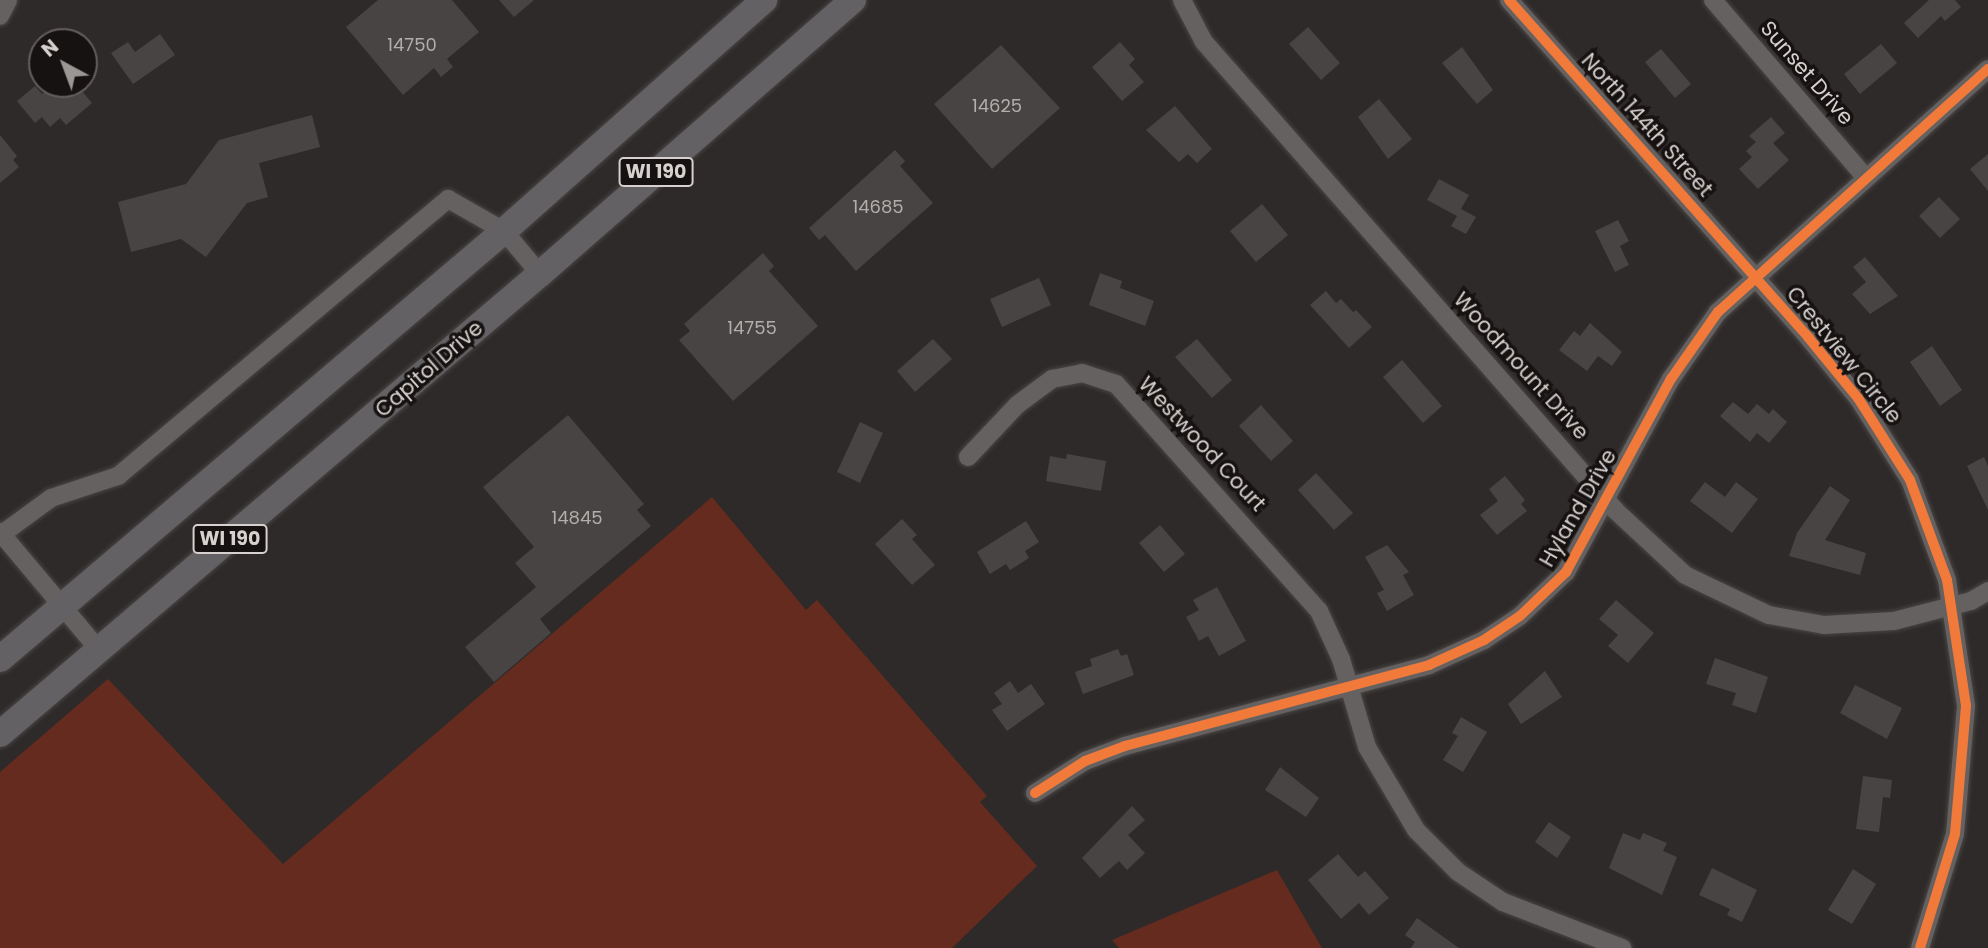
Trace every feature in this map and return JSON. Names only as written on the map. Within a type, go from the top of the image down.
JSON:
[{"type":"main road","name":"WI 190","points":[[0,659],[503,231],[764,0]]},
{"type":"main road","name":"Capitol Drive","points":[[0,734],[540,274],[853,0]]},
{"type":"street","points":[[0,16],[8,0]]},
{"type":"street","name":"Woodmount Drive","points":[[1182,0],[1204,42],[1607,498],[1685,575],[1769,615],[1846,626],[1894,621],[1953,605],[1988,592]]},
{"type":"street","name":"North 144th Street","points":[[1509,0],[1755,276]]},
{"type":"street","name":"Sunset Drive","points":[[1713,0],[1865,177]]},
{"type":"street","name":"Hyland Drive","points":[[1035,793],[1085,761],[1125,746],[1348,687],[1457,654],[1520,616],[1566,572],[1692,344],[1755,276],[1988,69]]},
{"type":"street","points":[[99,650],[1,533],[51,498],[118,476],[448,199],[503,231],[540,274]]},
{"type":"street","name":"Crestview Circle","points":[[1755,276],[1858,398],[1889,442],[1935,542],[1953,605],[1966,706],[1959,807],[1920,948]]},
{"type":"street","name":"Westwood Court","points":[[968,457],[1017,405],[1052,379],[1082,373],[1116,384],[1308,596],[1331,632],[1367,747],[1383,779],[1430,845],[1458,872],[1503,902],[1622,948]]},
{"type":"shaded area","points":[[712,497],[806,610],[817,600],[987,796],[980,802],[1037,866],[952,948],[0,948],[0,772],[108,679],[283,864]]},
{"type":"shaded area","points":[[1277,870],[1322,948],[1119,948],[1112,940]]},
{"type":"building","points":[[378,0],[452,0],[479,32],[447,59],[453,67],[441,77],[434,68],[403,95],[346,27]]},
{"type":"building","points":[[499,0],[534,0],[514,17]]},
{"type":"building","points":[[1929,0],[1955,0],[1961,7],[1945,21],[1941,16],[1918,38],[1904,23]]},
{"type":"building","points":[[1308,27],[1340,63],[1321,80],[1289,44]]},
{"type":"building","points":[[160,34],[175,55],[133,84],[111,53],[128,42],[135,52]]},
{"type":"building","points":[[1120,42],[1135,59],[1129,65],[1144,82],[1122,101],[1092,67]]},
{"type":"building","points":[[1881,44],[1897,63],[1860,94],[1844,74]]},
{"type":"building","points":[[1001,45],[1060,108],[992,169],[934,104]]},
{"type":"building","points":[[1462,47],[1493,90],[1477,104],[1442,63]]},
{"type":"building","points":[[1661,49],[1691,84],[1675,98],[1645,62]]},
{"type":"building","points":[[28,92],[28,98],[88,98],[92,103],[66,125],[60,118],[50,127],[42,117],[35,123],[17,101]]},
{"type":"building","points":[[1379,99],[1412,139],[1388,159],[1358,117]]},
{"type":"building","points":[[1175,106],[1212,149],[1197,163],[1188,154],[1179,162],[1146,130]]},
{"type":"building","points":[[312,115],[320,147],[259,163],[268,197],[247,203],[206,257],[181,239],[131,252],[118,202],[186,184],[219,140]]},
{"type":"building","points":[[1771,117],[1785,133],[1773,143],[1789,160],[1758,189],[1739,169],[1752,157],[1746,151],[1756,142],[1749,136]]},
{"type":"building","points":[[0,135],[17,156],[13,160],[19,167],[0,183]]},
{"type":"building","points":[[895,150],[905,161],[900,166],[933,203],[856,271],[825,235],[819,240],[809,228]]},
{"type":"building","points":[[1988,154],[1988,191],[1970,169]]},
{"type":"building","points":[[1439,179],[1469,195],[1461,209],[1476,217],[1466,234],[1451,226],[1457,216],[1427,200]]},
{"type":"building","points":[[1939,197],[1960,219],[1940,238],[1919,216]]},
{"type":"building","points":[[1262,204],[1288,235],[1256,262],[1230,231]]},
{"type":"building","points":[[1618,220],[1629,241],[1620,246],[1629,265],[1615,272],[1595,231]]},
{"type":"building","points":[[763,253],[774,266],[769,271],[818,326],[733,401],[679,340],[690,331],[684,324]]},
{"type":"building","points":[[1865,257],[1898,296],[1870,314],[1852,294],[1866,282],[1853,267]]},
{"type":"building","points":[[1100,273],[1122,281],[1120,288],[1154,301],[1145,326],[1089,305]]},
{"type":"building","points":[[1039,278],[1051,305],[1002,327],[990,299]]},
{"type":"building","points":[[1326,291],[1336,303],[1341,299],[1353,312],[1356,310],[1372,327],[1349,348],[1310,305]]},
{"type":"building","points":[[1590,323],[1622,352],[1612,366],[1598,356],[1587,371],[1559,350],[1574,331],[1580,336]]},
{"type":"building","points":[[933,339],[952,359],[915,392],[897,371]]},
{"type":"building","points":[[1197,339],[1232,380],[1212,398],[1175,357]]},
{"type":"building","points":[[1932,346],[1962,390],[1940,406],[1910,362]]},
{"type":"building","points":[[1402,360],[1442,406],[1423,423],[1383,377]]},
{"type":"building","points":[[1733,402],[1748,414],[1757,404],[1769,414],[1773,409],[1787,422],[1769,443],[1757,433],[1750,442],[1720,416]]},
{"type":"building","points":[[1261,405],[1293,441],[1271,461],[1239,426]]},
{"type":"building","points":[[568,415],[644,504],[637,510],[651,526],[540,619],[551,633],[494,682],[465,647],[536,587],[515,563],[534,547],[483,487]]},
{"type":"building","points":[[860,422],[883,433],[860,483],[837,472]]},
{"type":"building","points":[[1067,454],[1106,461],[1101,491],[1046,481],[1050,456],[1066,459]]},
{"type":"building","points":[[1984,457],[1988,466],[1988,510],[1967,466]]},
{"type":"building","points":[[1316,473],[1353,513],[1334,530],[1298,490]]},
{"type":"building","points":[[1505,476],[1525,500],[1521,504],[1527,511],[1497,535],[1480,515],[1498,501],[1489,489]]},
{"type":"building","points":[[1705,482],[1725,497],[1736,482],[1758,499],[1732,533],[1690,501]]},
{"type":"building","points":[[1830,486],[1850,500],[1825,540],[1866,553],[1860,575],[1789,556],[1797,533]]},
{"type":"building","points":[[902,519],[917,535],[912,539],[935,565],[912,585],[875,544]]},
{"type":"building","points":[[1026,521],[1039,542],[1025,551],[1029,558],[1010,570],[1006,564],[990,574],[977,552]]},
{"type":"building","points":[[1160,525],[1185,554],[1164,572],[1139,543]]},
{"type":"building","points":[[1387,545],[1409,572],[1403,575],[1414,595],[1387,611],[1377,593],[1384,590],[1365,557]]},
{"type":"building","points":[[1217,587],[1246,641],[1219,656],[1208,636],[1199,641],[1186,617],[1199,610],[1193,600]]},
{"type":"building","points":[[1616,600],[1654,633],[1628,663],[1608,646],[1618,635],[1599,619]]},
{"type":"building","points":[[1118,649],[1121,656],[1127,654],[1134,675],[1083,694],[1075,672],[1092,666],[1090,659]]},
{"type":"building","points":[[1715,658],[1768,677],[1756,713],[1732,705],[1736,693],[1706,684]]},
{"type":"building","points":[[1545,671],[1562,697],[1521,724],[1508,704]]},
{"type":"building","points":[[1010,681],[1018,693],[1031,684],[1045,704],[1007,731],[992,710],[1002,704],[994,693]]},
{"type":"building","points":[[1855,685],[1902,708],[1887,739],[1840,713]]},
{"type":"building","points":[[1461,717],[1487,732],[1463,772],[1443,760],[1458,736],[1452,733]]},
{"type":"building","points":[[1280,767],[1319,798],[1306,817],[1265,790]]},
{"type":"building","points":[[1863,776],[1892,780],[1890,798],[1883,797],[1879,832],[1856,829]]},
{"type":"building","points":[[1132,806],[1145,820],[1128,835],[1145,853],[1127,870],[1119,861],[1100,878],[1082,858]]},
{"type":"building","points":[[1549,822],[1571,837],[1557,858],[1535,842]]},
{"type":"building","points":[[1623,833],[1640,840],[1643,833],[1667,843],[1663,851],[1677,857],[1662,895],[1609,868]]},
{"type":"building","points":[[1338,854],[1358,877],[1365,871],[1389,898],[1369,915],[1359,903],[1341,919],[1308,880]]},
{"type":"building","points":[[1712,868],[1757,890],[1742,922],[1727,915],[1730,909],[1699,895]]},
{"type":"building","points":[[1853,869],[1876,884],[1852,924],[1828,910]]},
{"type":"building","points":[[1417,918],[1459,948],[1411,948],[1415,942],[1405,935]]},
{"type":"cycle path","points":[[1509,0],[1808,337],[1858,398],[1910,480],[1947,580],[1966,706],[1955,834],[1920,948]]},
{"type":"cycle path","points":[[1035,793],[1085,761],[1125,746],[1429,665],[1484,640],[1520,616],[1566,572],[1671,379],[1718,312],[1988,69]]}]
